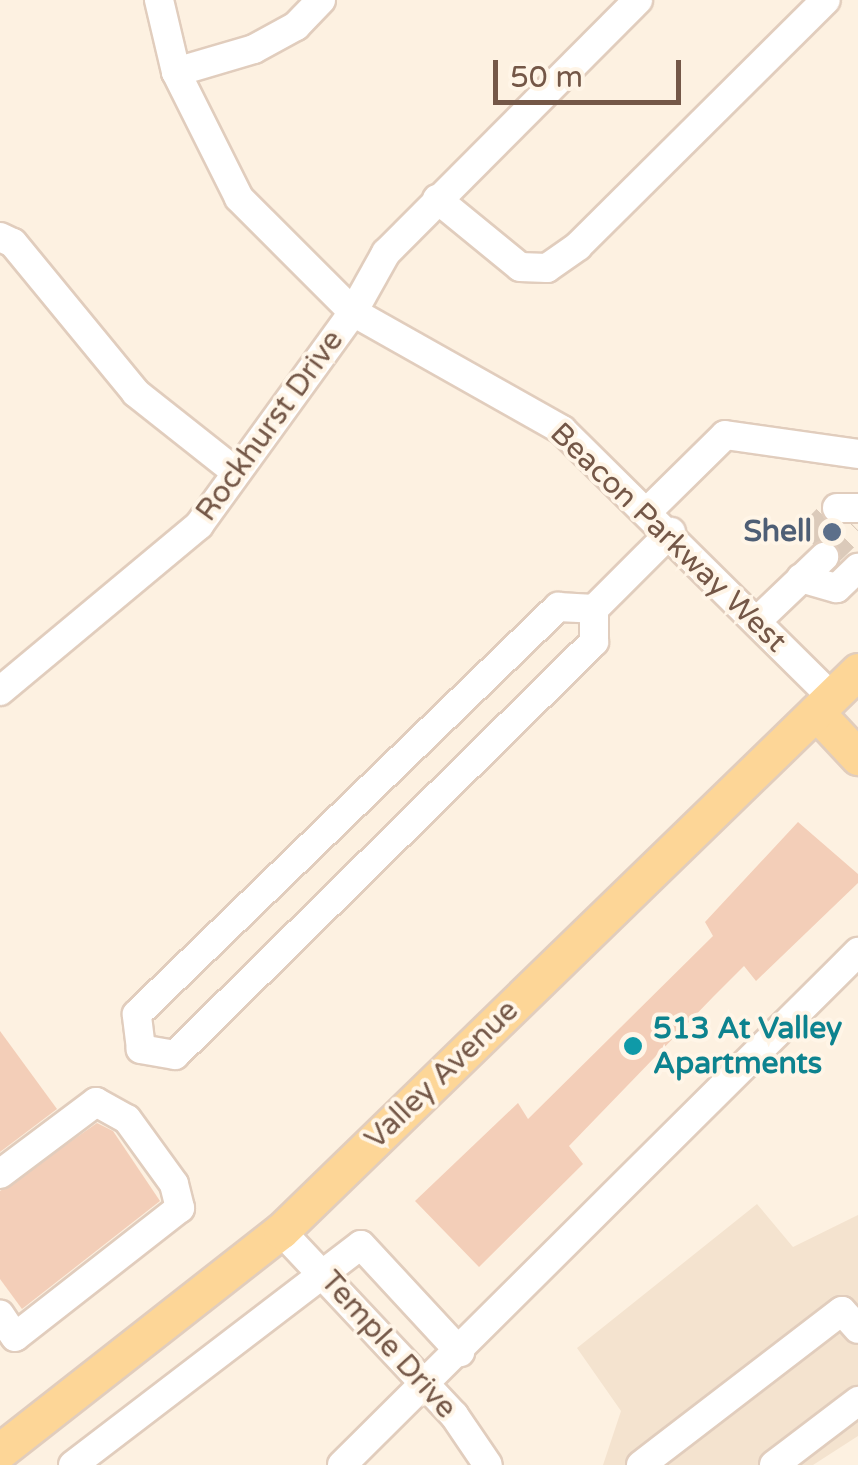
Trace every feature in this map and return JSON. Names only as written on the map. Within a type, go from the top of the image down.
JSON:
[{"type":"main road","points":[[843,689],[858,757]]},
{"type":"main road","name":"Valley Avenue","points":[[0,1451],[281,1231],[843,689]]},
{"type":"street","name":"Beacon Parkway West","points":[[159,0],[176,72],[239,198],[353,312],[562,430],[671,532],[757,621],[843,689]]},
{"type":"street","points":[[176,72],[254,49],[296,26],[321,0]]},
{"type":"street","name":"Rockhurst Drive","points":[[3,684],[199,525],[353,312],[386,253],[638,0]]},
{"type":"street","points":[[437,199],[520,267],[547,268],[578,246],[826,0]]},
{"type":"street","points":[[0,237],[14,243],[136,393],[236,472]]},
{"type":"street","points":[[648,511],[725,435],[858,454]]},
{"type":"street","points":[[594,608],[558,607],[364,792],[137,1014],[140,1049],[175,1055],[594,642],[594,608],[671,532]]},
{"type":"street","points":[[757,621],[801,578],[816,548]]},
{"type":"street","points":[[801,578],[837,588],[858,568]]},
{"type":"street","points":[[342,1465],[425,1387],[858,952]]},
{"type":"street","points":[[0,1174],[96,1102],[127,1118],[174,1184],[180,1208],[15,1336],[0,1315]]},
{"type":"street","name":"Temple Drive","points":[[281,1231],[323,1272],[425,1387],[488,1465]]},
{"type":"street","points":[[72,1465],[361,1244],[460,1352]]},
{"type":"street","points":[[641,1465],[842,1311],[858,1329]]},
{"type":"street","points":[[774,1465],[858,1401]]},
{"type":"shaded area","points":[[757,1204],[793,1247],[858,1215],[858,1436],[813,1465],[603,1465],[621,1411],[577,1348]]},
{"type":"building","name":"513 At Valley Apartments","points":[[798,822],[858,874],[858,883],[756,981],[744,966],[713,997],[569,1146],[583,1164],[479,1267],[415,1201],[518,1103],[528,1119],[713,936],[705,922]]},
{"type":"building","points":[[0,1031],[57,1109],[0,1152]]},
{"type":"building","points":[[97,1123],[113,1131],[160,1201],[22,1309],[0,1279],[0,1191]]},
{"type":"tunnel","points":[[807,539],[837,508]]},
{"type":"tunnel","points":[[824,557],[855,527]]},
{"type":"place","name":"Shell","points":[[832,532]]},
{"type":"place","name":"513 At Valley Apartments","points":[[633,1046]]}]
